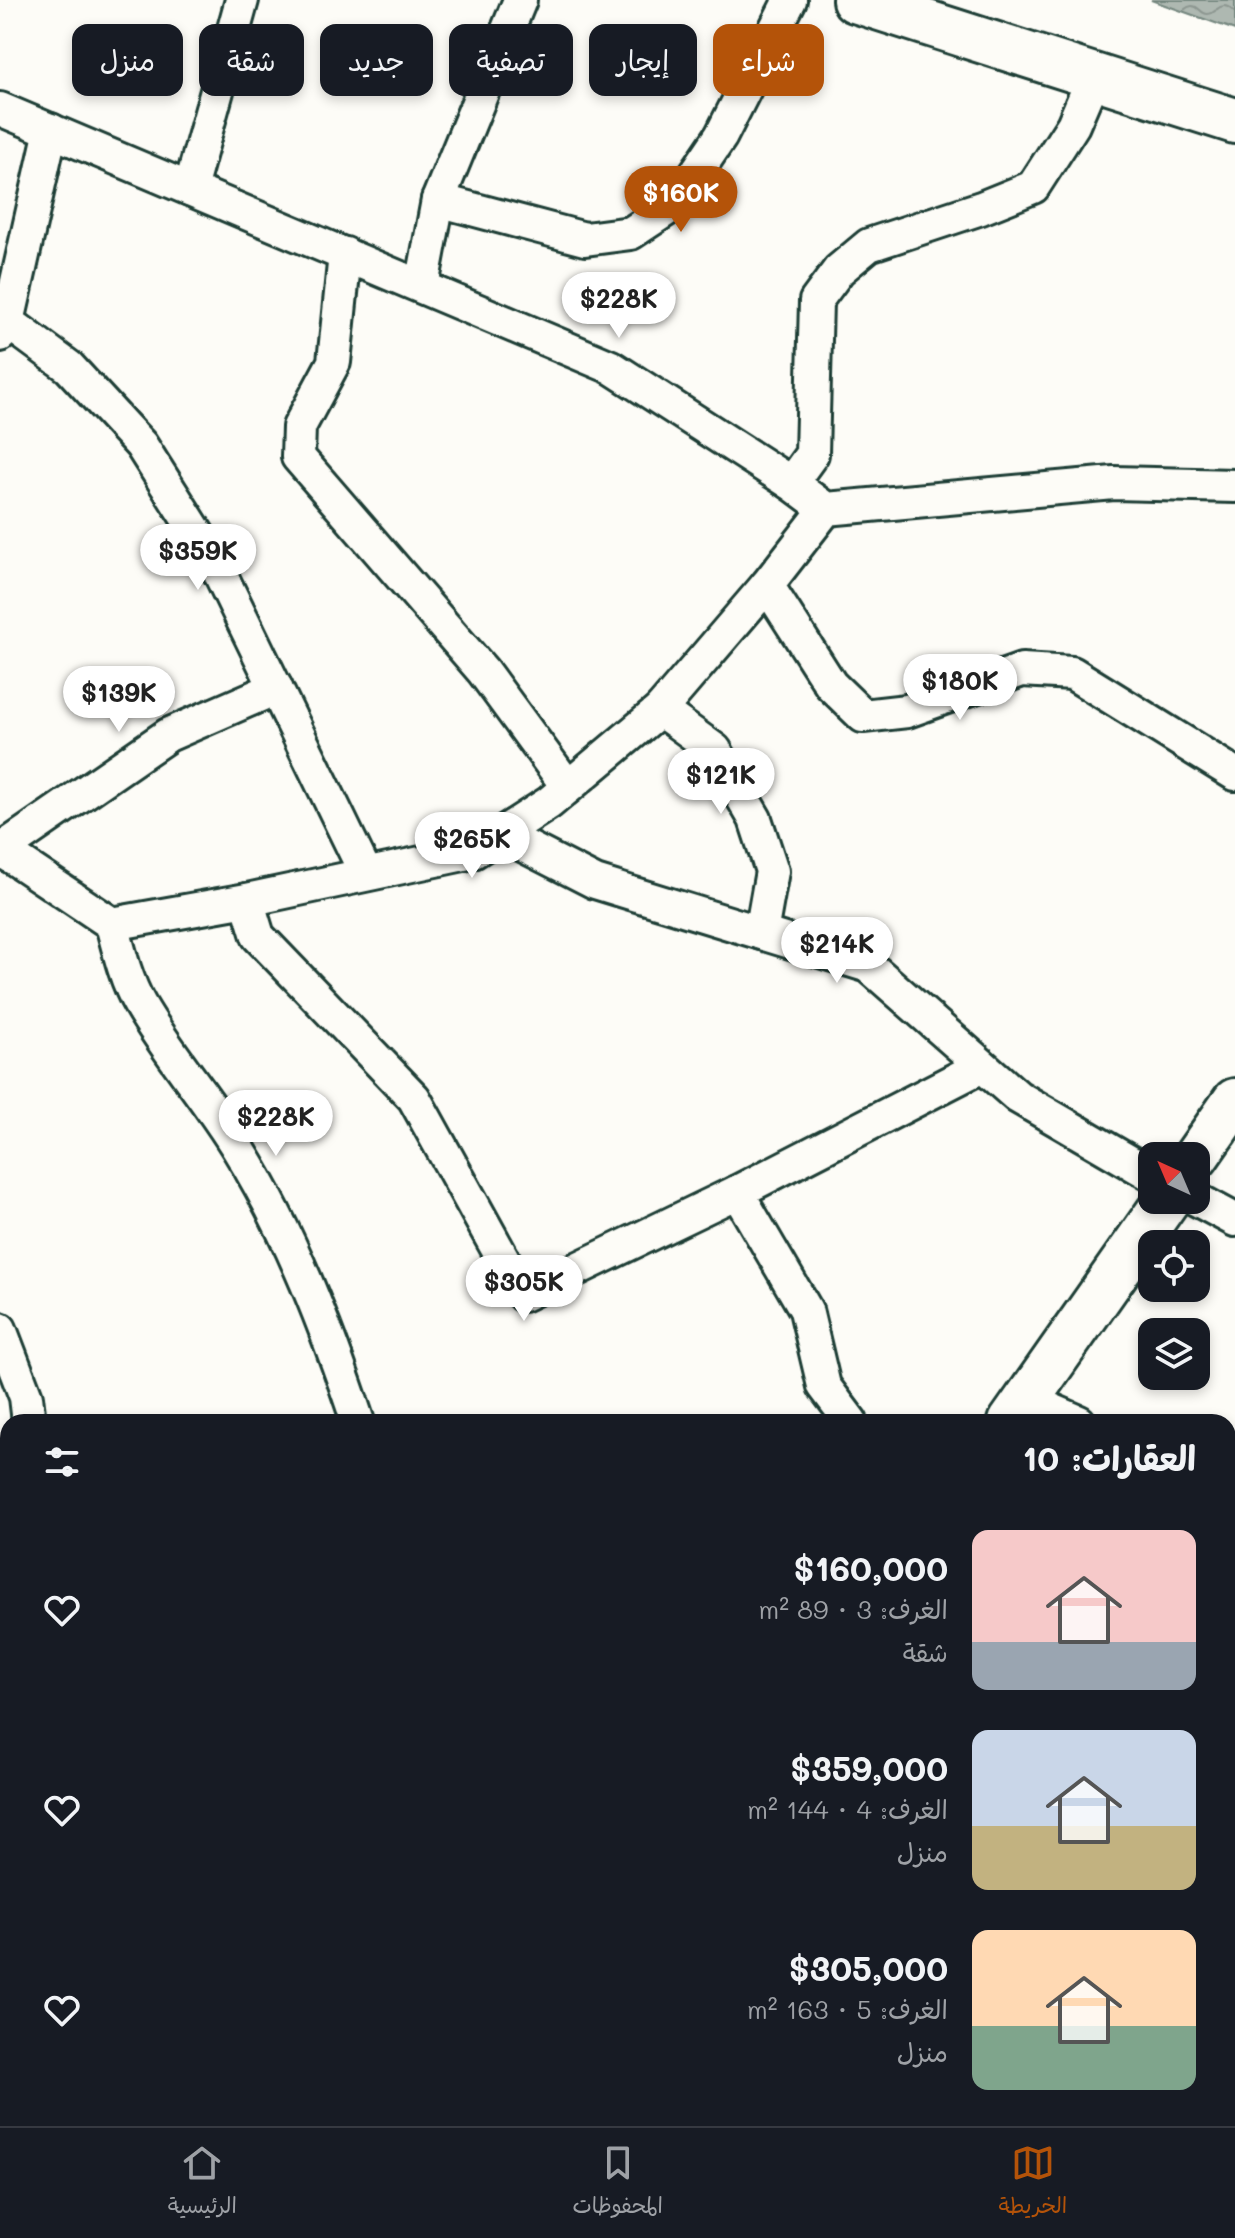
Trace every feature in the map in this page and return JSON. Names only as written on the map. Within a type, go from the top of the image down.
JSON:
[{"type":"main road","points":[[855,0],[1235,121]]},
{"type":"main road","points":[[1206,1142],[1235,1101]]},
{"type":"main road","points":[[1018,1411],[1157,1214]]},
{"type":"street","points":[[190,189],[242,0]]},
{"type":"street","points":[[422,286],[438,200],[520,0]]},
{"type":"street","points":[[438,200],[585,239],[631,233],[675,204],[721,136],[790,0]]},
{"type":"street","points":[[791,483],[812,454],[816,301],[839,270],[869,245],[981,208],[1033,187],[1073,125],[1094,76]]},
{"type":"street","points":[[0,109],[611,367],[791,483],[826,509],[1114,483],[1235,486]]},
{"type":"street","points":[[51,130],[4,328],[69,367],[141,445],[212,557],[366,874]]},
{"type":"street","points":[[345,254],[334,362],[299,427],[298,457],[483,671],[568,787]]},
{"type":"street","points":[[112,924],[247,900],[473,852],[568,787],[660,710],[767,585],[826,509]]},
{"type":"street","points":[[767,585],[831,685],[863,716],[907,711],[1022,670],[1072,673],[1235,774]]},
{"type":"street","points":[[276,688],[168,735],[0,850],[112,924],[121,958],[139,1003],[239,1148],[274,1211],[297,1260],[355,1414]]},
{"type":"street","points":[[660,710],[715,750],[755,819],[772,871],[761,933]]},
{"type":"street","points":[[501,834],[595,882],[869,966],[1018,1097],[1138,1167]]},
{"type":"street","points":[[247,900],[258,936],[414,1098],[523,1295],[737,1192],[982,1066]]},
{"type":"street","points":[[737,1192],[806,1310],[824,1386],[845,1414]]},
{"type":"street","points":[[1210,1207],[1235,1220]]},
{"type":"street","points":[[0,1329],[26,1397],[28,1414]]},
{"type":"water","points":[[1151,0],[1235,0],[1235,30]]}]
